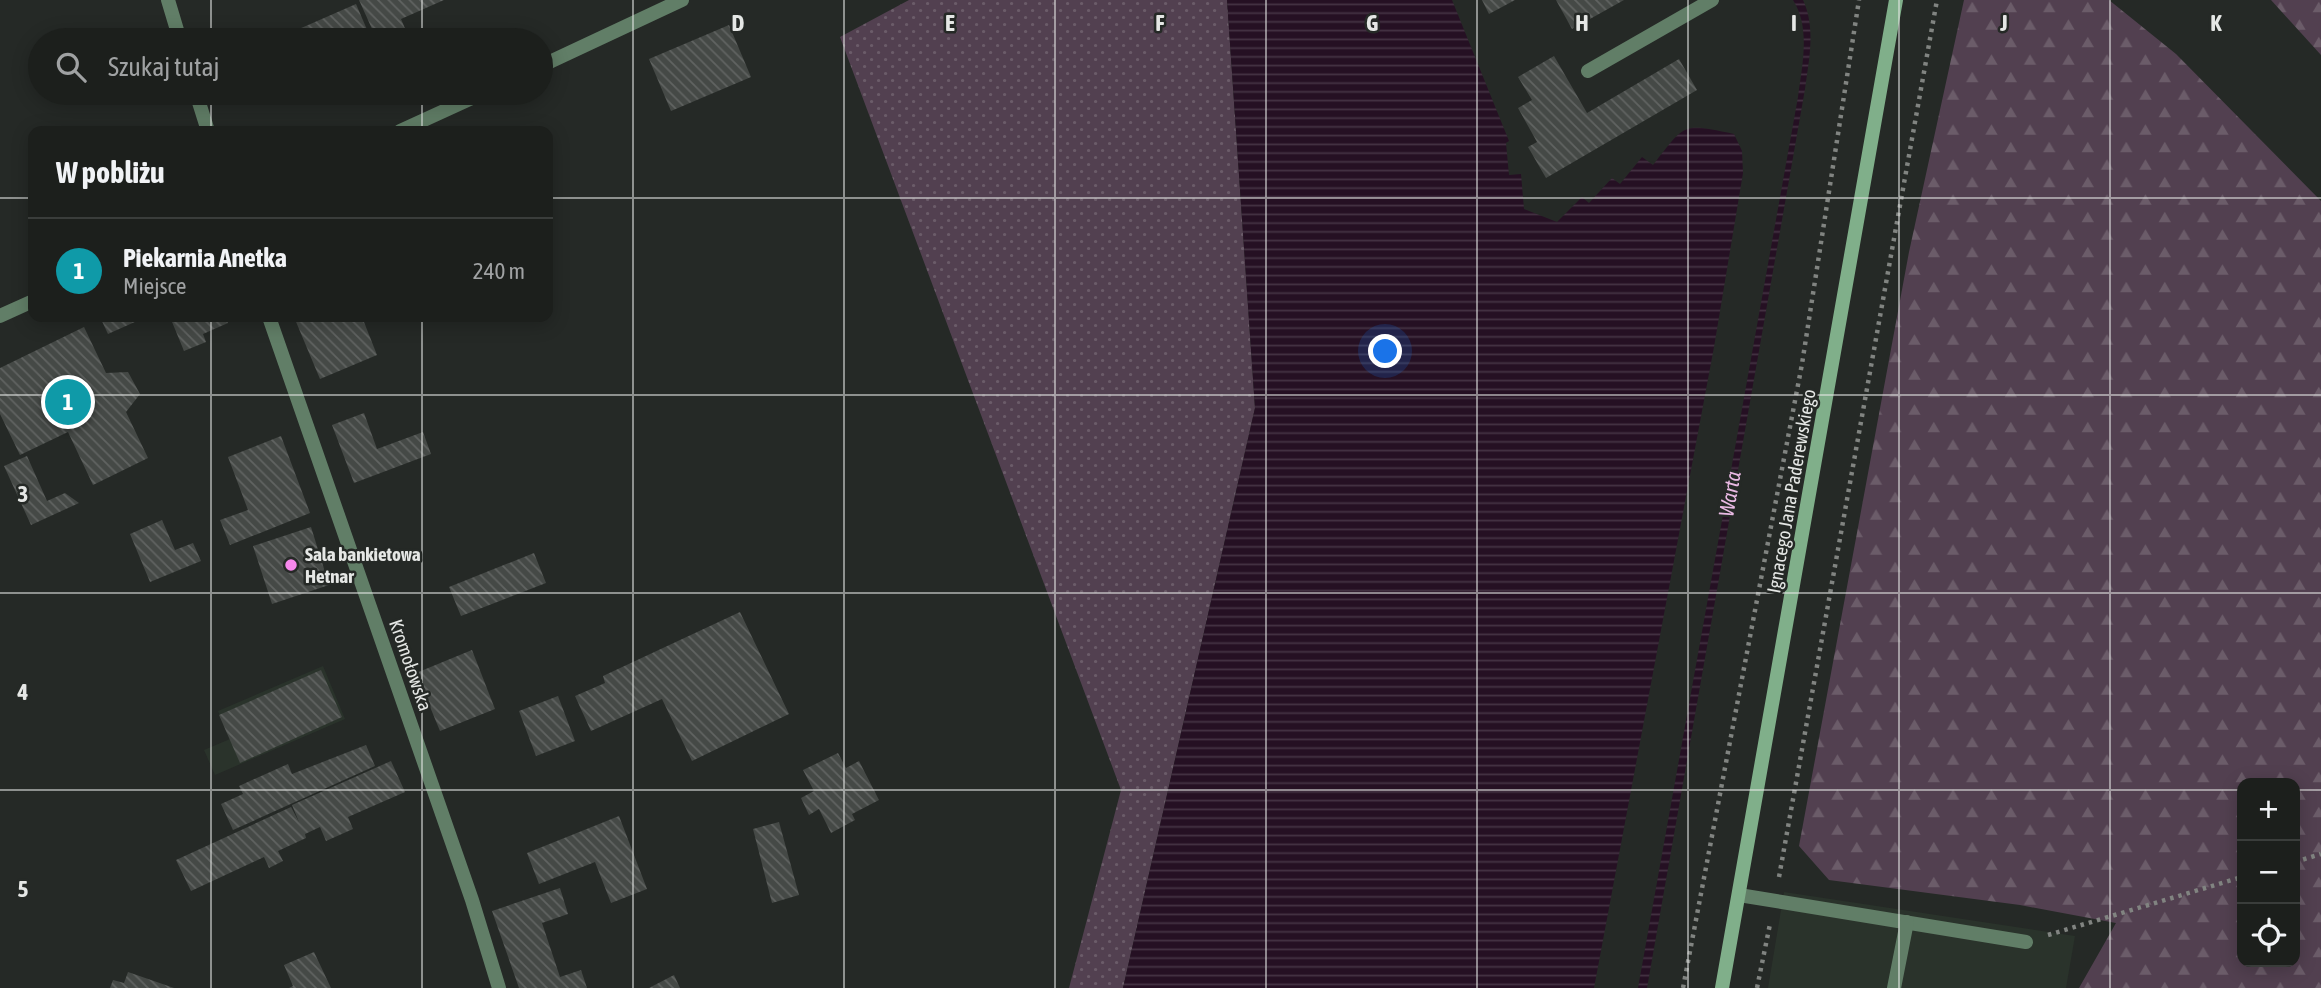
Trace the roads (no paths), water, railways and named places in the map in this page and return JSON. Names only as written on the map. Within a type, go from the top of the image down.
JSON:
[{"type":"main road","name":"Ignacego Jana Paderewskiego","points":[[1722,988],[1896,0]]},
{"type":"street","points":[[168,0],[176,28]]},
{"type":"street","points":[[553,60],[682,0]]},
{"type":"street","points":[[1588,71],[1712,0]]},
{"type":"street","points":[[200,105],[206,126]]},
{"type":"street","points":[[411,126],[457,105]]},
{"type":"street","points":[[0,316],[28,302]]},
{"type":"street","name":"Kromołowska","points":[[271,322],[472,900],[499,988]]},
{"type":"street","points":[[1740,895],[2026,942]]},
{"type":"street","points":[[1894,988],[1907,922]]},
{"type":"water","points":[[1227,0],[1452,0],[1509,141],[1506,143],[1509,175],[1521,174],[1524,209],[1557,222],[1582,197],[1589,203],[1612,178],[1620,184],[1642,157],[1653,165],[1672,141],[1686,130],[1704,128],[1734,134],[1742,151],[1743,173],[1714,347],[1594,988],[1123,988],[1255,408]]},
{"type":"water","name":"Warta","points":[[1793,0],[1803,0],[1809,22],[1810,44],[1805,89],[1647,988],[1638,988],[1798,97],[1804,35],[1799,11]]},
{"type":"place","name":"Piekarnia Anetka","points":[[68,402]]},
{"type":"place","name":"Sala bankietowa Hetnar","points":[[291,565]]}]
